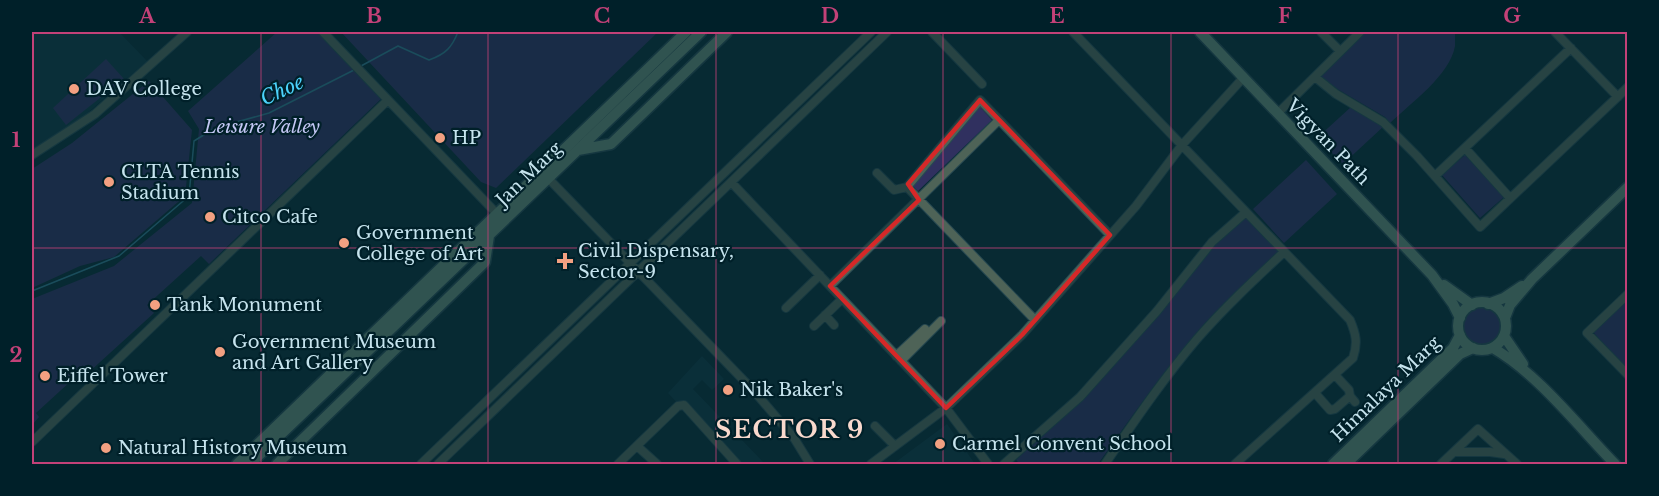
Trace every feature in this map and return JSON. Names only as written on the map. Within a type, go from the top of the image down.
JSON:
[{"type":"main road","name":"Jan Marg","points":[[237,465],[501,218],[686,32]]},
{"type":"main road","name":"Jan Marg","points":[[545,175],[578,150],[701,32]]},
{"type":"main road","points":[[578,150],[611,144],[727,32]]},
{"type":"main road","name":"Vigyan Path","points":[[1200,32],[1432,275],[1460,318]]},
{"type":"main road","points":[[1505,318],[1510,305],[1532,279],[1628,188]]},
{"type":"main road","name":"Jan Marg","points":[[250,465],[489,236],[501,218]]},
{"type":"main road","points":[[277,465],[485,262],[489,236]]},
{"type":"main road","name":"Vigyan Path","points":[[1432,275],[1472,305]]},
{"type":"main road","points":[[1488,304],[1504,298],[1532,279]]},
{"type":"main road","points":[[1488,304],[1499,309],[1505,318],[1504,336],[1492,348],[1482,350],[1473,348],[1460,336],[1458,327],[1460,318],[1472,305],[1488,304]]},
{"type":"main road","name":"Himalaya Marg","points":[[1333,465],[1453,348],[1460,336]]},
{"type":"main road","points":[[1504,336],[1533,379]]},
{"type":"main road","name":"Himalaya Marg","points":[[1346,465],[1460,354],[1473,348]]},
{"type":"main road","points":[[1492,348],[1504,354],[1533,379],[1615,465]]},
{"type":"street","points":[[32,155],[95,114],[187,32]]},
{"type":"street","points":[[323,32],[501,218]]},
{"type":"street","points":[[421,465],[871,32]]},
{"type":"street","points":[[438,465],[887,32]]},
{"type":"street","points":[[932,32],[982,84]]},
{"type":"street","points":[[1073,32],[1350,320],[1355,333],[1357,345],[1353,358],[1235,465]]},
{"type":"street","points":[[1322,32],[1340,51]]},
{"type":"street","points":[[1278,113],[1360,32]]},
{"type":"street","points":[[1555,32],[1618,97]]},
{"type":"street","points":[[1435,176],[1570,48]]},
{"type":"street","points":[[871,465],[946,408],[1035,320],[1136,206],[1182,145],[1244,77]]},
{"type":"street","points":[[1315,77],[1336,94],[1383,122],[1480,227],[1628,87]]},
{"type":"street","points":[[32,442],[388,100]]},
{"type":"street","points":[[877,173],[894,190],[907,187],[980,100],[1110,235]]},
{"type":"street","points":[[830,286],[999,120]]},
{"type":"street","points":[[1465,148],[1510,198]]},
{"type":"street","points":[[545,175],[754,391],[794,438],[810,465]]},
{"type":"street","points":[[731,182],[946,408],[988,465]]},
{"type":"street","points":[[907,187],[1035,320]]},
{"type":"street","points":[[1004,465],[1080,397],[1157,310],[1212,242],[1246,212]]},
{"type":"street","points":[[1109,463],[1155,391],[1196,339],[1284,252]]},
{"type":"street","points":[[786,308],[820,276]]},
{"type":"street","points":[[1628,294],[1587,333],[1628,375]]},
{"type":"street","points":[[840,297],[825,315],[813,324],[840,297]]},
{"type":"street","points":[[825,315],[834,325]]},
{"type":"street","points":[[898,358],[941,321]]},
{"type":"street","points":[[898,358],[925,329]]},
{"type":"street","points":[[1315,393],[1330,410],[1352,399],[1349,390],[1335,375]]},
{"type":"street","points":[[618,465],[678,406],[684,405],[737,465]]},
{"type":"street","points":[[875,426],[895,446]]},
{"type":"street","points":[[1441,465],[1478,429],[1517,465]]},
{"type":"street","points":[[637,446],[657,465]]},
{"type":"street","points":[[1454,452],[1506,454]]},
{"type":"highlighted area","points":[[980,100],[1110,235],[1022,335],[946,408],[830,286],[919,200],[908,184]]},
{"type":"shaded area","name":"DAV College","points":[[32,32],[119,32],[147,61],[84,116],[32,150]]},
{"type":"shaded area","points":[[702,356],[724,379],[712,390],[702,380],[693,389],[765,464],[735,464],[668,393]]},
{"type":"shaded area","name":"Carmel Convent School","points":[[947,424],[975,464],[893,464]]},
{"type":"green space","name":"Leisure Valley","points":[[277,32],[321,32],[381,99],[209,264],[201,256],[147,305],[154,313],[88,373],[84,369],[36,413],[39,417],[32,425],[32,299],[114,266],[192,203],[199,129],[188,111]]},
{"type":"green space","points":[[341,32],[658,32],[496,188],[481,182]]},
{"type":"green space","points":[[1364,32],[1455,32],[1455,46],[1446,67],[1428,88],[1390,123],[1385,117],[1320,76]]},
{"type":"green space","points":[[106,59],[124,79],[66,125],[53,108]]},
{"type":"green space","name":"CLTA Tennis Stadium","points":[[149,81],[192,130],[185,196],[114,257],[80,266],[32,288],[32,169],[72,143]]},
{"type":"green space","points":[[979,106],[992,120],[918,191],[912,185]]},
{"type":"green space","points":[[1351,107],[1384,126],[1343,164],[1317,138]]},
{"type":"green space","points":[[1465,155],[1504,197],[1480,218],[1442,175]]},
{"type":"green space","points":[[1306,160],[1337,194],[1284,243],[1253,209]]},
{"type":"green space","points":[[1245,216],[1280,252],[1197,332],[1158,380],[1098,464],[1020,464],[1016,460],[1081,400],[1214,244]]},
{"type":"green space","points":[[1627,299],[1627,369],[1593,332]]},
{"type":"green space","points":[[1482,308],[1496,313],[1501,327],[1496,341],[1482,346],[1468,341],[1463,327],[1468,313]]},
{"type":"waterway","name":"Choe","points":[[361,66],[398,46],[429,60],[448,49],[458,32]]},
{"type":"waterway","name":"Choe","points":[[32,291],[119,256],[189,196],[194,141],[215,128],[269,113],[354,70]]},
{"type":"place","name":"DAV College","points":[[74,89]]},
{"type":"place","name":"HP","points":[[440,138]]},
{"type":"place","name":"CLTA Tennis Stadium","points":[[109,182]]},
{"type":"place","name":"Citco Cafe","points":[[210,217]]},
{"type":"place","name":"Government College of Art","points":[[344,243]]},
{"type":"place","name":"Civil Dispensary, Sector-9","points":[[565,261]]},
{"type":"place","name":"Tank Monument","points":[[155,305]]},
{"type":"place","name":"Government Museum and Art Gallery","points":[[220,352]]},
{"type":"place","name":"Eiffel Tower","points":[[45,376]]},
{"type":"place","name":"Nik Baker's","points":[[728,390]]},
{"type":"place","name":"Carmel Convent School","points":[[940,444]]},
{"type":"place","name":"Natural History Museum","points":[[106,448]]},
{"type":"district","name":"SECTOR 9","points":[[790,429]]}]
